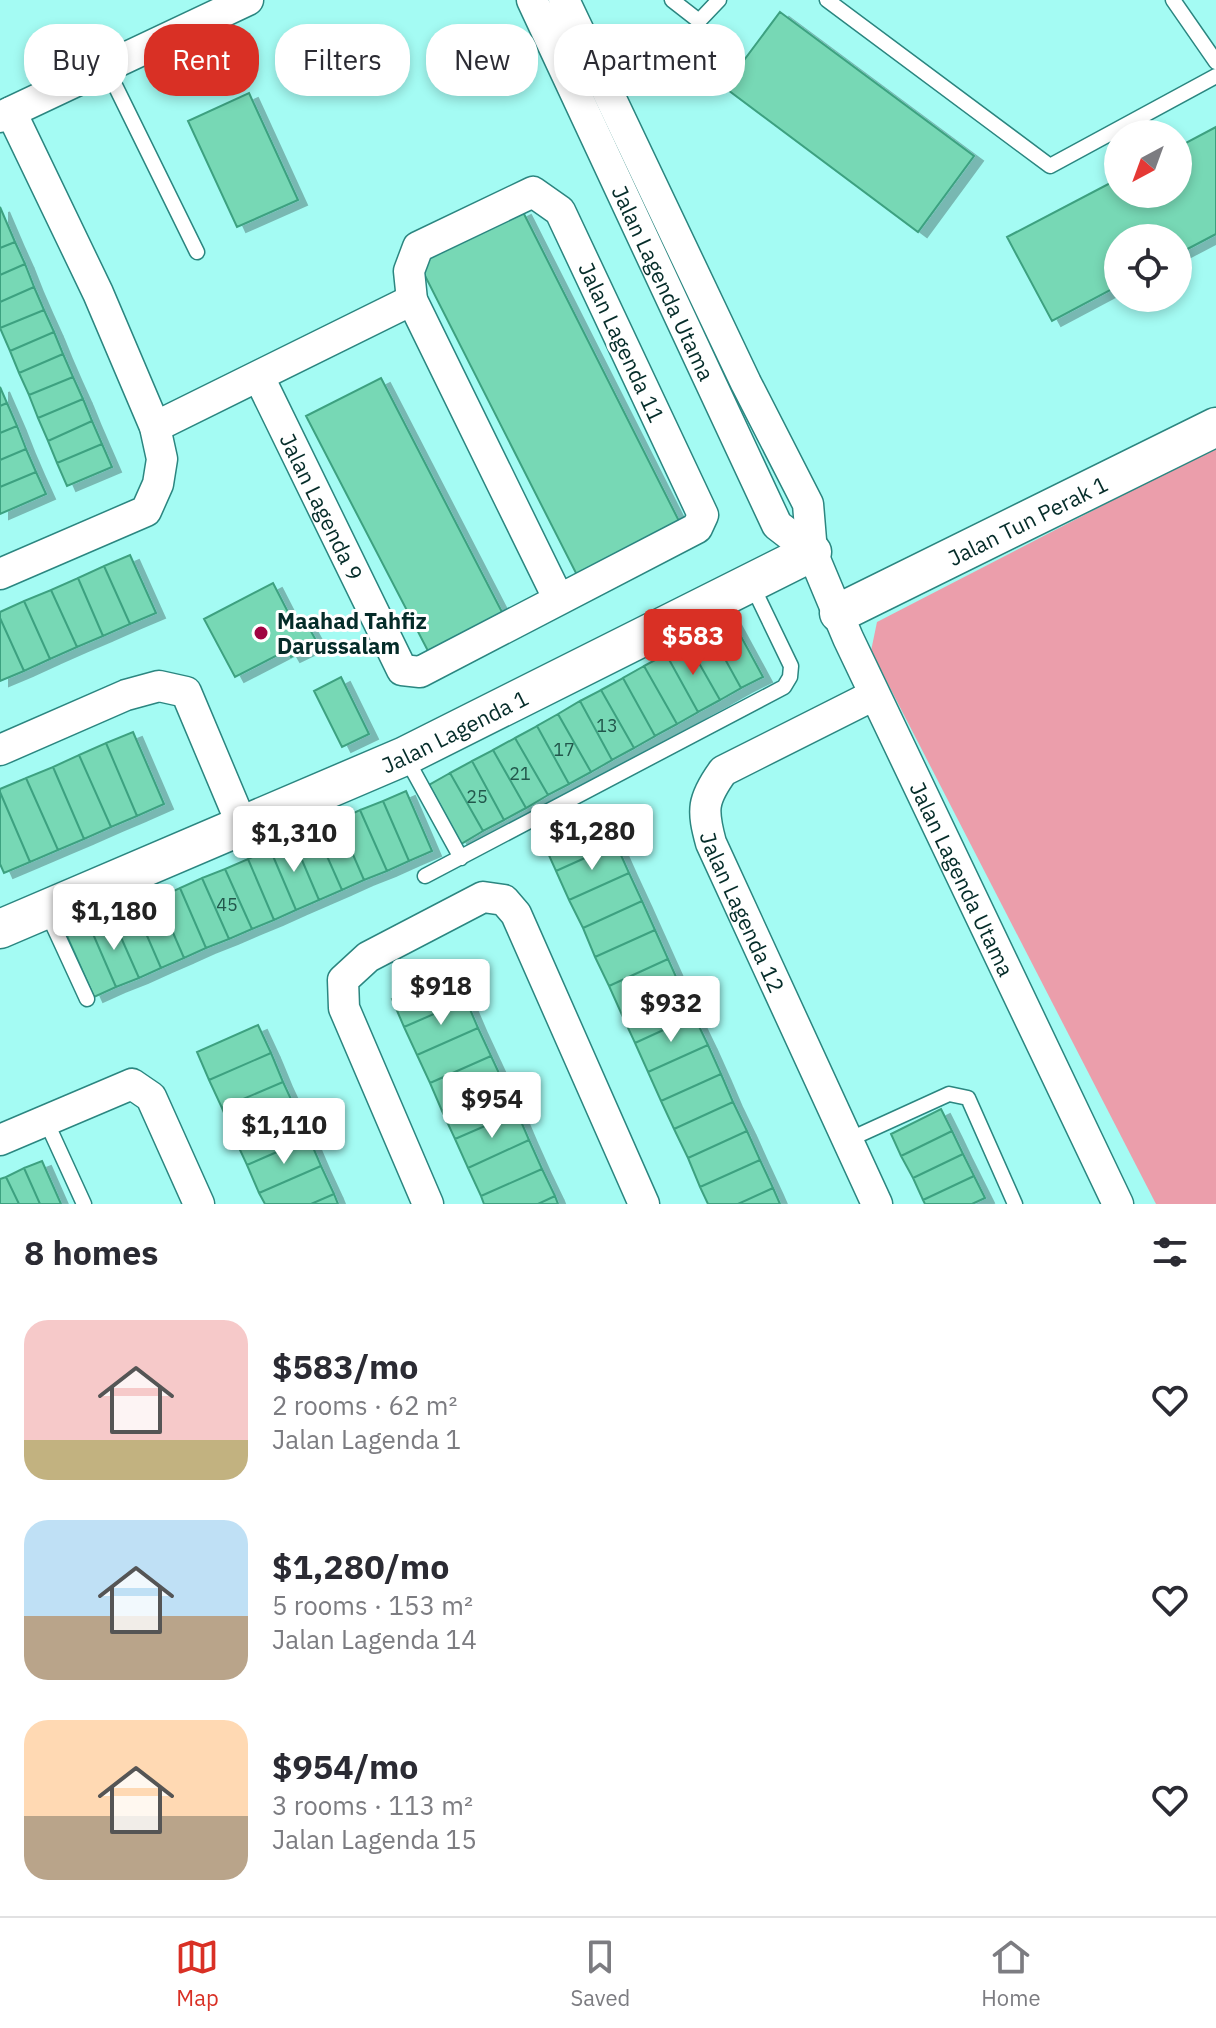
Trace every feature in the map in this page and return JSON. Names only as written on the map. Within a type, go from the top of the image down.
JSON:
[{"type":"street","name":"Jalan Lagenda Utama","points":[[532,0],[777,525],[812,552]]},
{"type":"street","name":"Jalan Lagenda Utama","points":[[564,0],[746,383],[808,504],[812,552],[874,695],[1118,1204]]},
{"type":"street","points":[[128,56],[243,1]]},
{"type":"street","points":[[0,574],[146,511],[158,484],[162,459],[155,427],[98,293],[6,115],[46,96]]},
{"type":"street","name":"Jalan Lagenda 11","points":[[412,300],[409,271],[418,247],[533,192],[560,211],[703,515],[697,528],[558,598]]},
{"type":"street","points":[[155,427],[412,300],[558,598]]},
{"type":"street","name":"Jalan Lagenda 9","points":[[259,377],[402,670],[420,672],[558,598]]},
{"type":"street","name":"Jalan Tun Perak 1","points":[[839,613],[1216,427]]},
{"type":"street","name":"Jalan Lagenda 1","points":[[0,929],[405,756],[812,552]]},
{"type":"street","points":[[0,750],[126,695],[159,686],[186,692],[242,825]]},
{"type":"street","name":"Jalan Lagenda 12","points":[[874,695],[723,771],[708,792],[703,815],[711,843],[877,1204]]},
{"type":"street","points":[[428,1204],[344,1008],[343,980],[368,957],[483,897],[504,900],[516,914],[644,1204]]},
{"type":"street","points":[[0,1140],[132,1084],[151,1097],[199,1204]]},
{"type":"lane","points":[[672,0],[699,21],[719,0]]},
{"type":"lane","points":[[827,0],[1050,166],[1216,76]]},
{"type":"lane","points":[[1173,0],[1216,62]]},
{"type":"lane","points":[[120,96],[197,252]]},
{"type":"lane","points":[[425,876],[784,687],[790,677],[791,666],[751,582]]},
{"type":"lane","points":[[405,756],[461,858]]},
{"type":"lane","points":[[45,910],[87,999]]},
{"type":"lane","points":[[848,1140],[949,1094],[968,1098],[1015,1204]]},
{"type":"lane","points":[[46,1121],[84,1204]]},
{"type":"shaded area","points":[[1216,447],[1216,1204],[1156,1204],[871,651],[877,622]]},
{"type":"building","points":[[780,12],[974,156],[918,232],[736,96],[745,96],[745,59]]},
{"type":"building","points":[[242,96],[250,96],[298,200],[237,227],[188,121]]},
{"type":"building","points":[[1216,127],[1216,234],[1192,247],[1192,224],[1104,224],[1104,293],[1052,321],[1007,237],[1104,186],[1104,208],[1192,208],[1192,140]]},
{"type":"building","points":[[0,207],[15,242],[0,248]]},
{"type":"building","points":[[522,210],[682,527],[579,579],[418,262]]},
{"type":"building","points":[[15,242],[25,264],[0,275],[0,248]]},
{"type":"building","points":[[25,264],[34,287],[0,302],[0,275]]},
{"type":"building","points":[[34,287],[44,310],[0,328],[0,302]]},
{"type":"building","points":[[44,310],[54,332],[10,351],[0,328]]},
{"type":"building","points":[[54,332],[63,354],[19,373],[10,351]]},
{"type":"building","points":[[63,354],[73,377],[29,395],[19,373]]},
{"type":"building","points":[[73,377],[83,399],[38,418],[29,395]]},
{"type":"building","points":[[381,378],[503,614],[428,651],[306,416]]},
{"type":"building","points":[[0,387],[7,403],[0,406]]},
{"type":"building","points":[[83,399],[92,421],[48,441],[38,418]]},
{"type":"building","points":[[7,403],[17,426],[0,433],[0,406]]},
{"type":"building","points":[[92,421],[102,444],[57,463],[48,441]]},
{"type":"building","points":[[17,426],[26,449],[0,460],[0,433]]},
{"type":"building","points":[[102,444],[112,467],[67,486],[57,463]]},
{"type":"building","points":[[26,449],[36,472],[0,487],[0,460]]},
{"type":"building","points":[[36,472],[46,494],[0,514],[0,487]]},
{"type":"building","points":[[130,555],[156,613],[130,624],[104,566]]},
{"type":"building","points":[[104,566],[130,624],[103,636],[78,578]]},
{"type":"building","points":[[78,578],[103,636],[77,647],[51,590]]},
{"type":"building","name":"Maahad Tahfiz Darussalam","points":[[273,583],[293,622],[303,617],[318,644],[291,657],[287,650],[235,677],[204,619]]},
{"type":"building","points":[[51,590],[77,647],[50,659],[24,601]]},
{"type":"building","points":[[24,601],[50,659],[24,671],[0,612]]},
{"type":"building","points":[[0,618],[24,671],[0,681]]},
{"type":"building","points":[[731,618],[763,677],[741,688],[709,630]]},
{"type":"building","points":[[709,630],[741,688],[720,700],[687,642]]},
{"type":"building","points":[[687,642],[720,700],[698,712],[666,654]]},
{"type":"building","points":[[666,654],[698,712],[677,724],[644,666]]},
{"type":"building","points":[[644,666],[677,724],[655,736],[623,678]]},
{"type":"building","points":[[341,677],[369,734],[342,747],[314,691]]},
{"type":"building","points":[[623,678],[655,736],[634,748],[601,690]]},
{"type":"building","points":[[601,690],[634,748],[612,760],[580,701]]},
{"type":"building","points":[[580,701],[612,760],[591,772],[558,714]]},
{"type":"building","points":[[558,714],[591,772],[569,784],[537,726]]},
{"type":"building","points":[[537,726],[569,784],[548,795],[515,738]]},
{"type":"building","points":[[133,732],[164,804],[137,816],[106,743]]},
{"type":"building","points":[[515,738],[548,795],[526,808],[493,750]]},
{"type":"building","points":[[106,743],[137,816],[111,827],[79,755]]},
{"type":"building","points":[[493,750],[526,808],[504,820],[472,761]]},
{"type":"building","points":[[79,755],[111,827],[84,839],[53,767]]},
{"type":"building","points":[[472,761],[504,820],[483,831],[450,773]]},
{"type":"building","points":[[53,767],[84,839],[58,850],[26,778]]},
{"type":"building","points":[[450,773],[483,831],[461,844],[429,785]]},
{"type":"building","points":[[26,778],[58,850],[30,862],[0,792],[0,789]]},
{"type":"building","points":[[406,791],[432,851],[409,861],[383,801]]},
{"type":"building","points":[[0,792],[30,862],[4,873],[0,864]]},
{"type":"building","points":[[383,801],[409,861],[387,871],[360,810]]},
{"type":"building","points":[[360,810],[387,871],[364,880],[338,820]]},
{"type":"building","points":[[602,815],[616,844],[556,871],[543,842]]},
{"type":"building","points":[[338,820],[364,880],[342,890],[315,829]]},
{"type":"building","points":[[315,829],[342,890],[319,900],[293,839]]},
{"type":"building","points":[[293,839],[319,900],[296,910],[270,849]]},
{"type":"building","points":[[616,844],[629,873],[569,900],[556,871]]},
{"type":"building","points":[[270,849],[296,910],[274,920],[248,859]]},
{"type":"building","points":[[248,859],[274,920],[252,929],[225,869]]},
{"type":"building","points":[[225,869],[252,929],[229,939],[202,878]]},
{"type":"building","points":[[629,873],[642,901],[583,928],[569,900]]},
{"type":"building","points":[[202,878],[229,939],[206,948],[180,888]]},
{"type":"building","points":[[180,888],[206,948],[184,958],[158,898]]},
{"type":"building","points":[[158,898],[184,958],[161,968],[135,908]]},
{"type":"building","points":[[642,901],[655,930],[595,957],[583,928]]},
{"type":"building","points":[[135,908],[161,968],[139,978],[112,917]]},
{"type":"building","points":[[112,917],[139,978],[116,987],[90,927]]},
{"type":"building","points":[[90,927],[116,987],[94,997],[67,936]]},
{"type":"building","points":[[655,930],[668,959],[609,986],[595,957]]},
{"type":"building","points":[[668,959],[681,988],[622,1015],[609,986]]},
{"type":"building","points":[[453,971],[466,1000],[404,1027],[392,999]]},
{"type":"building","points":[[681,988],[694,1016],[635,1043],[622,1015]]},
{"type":"building","points":[[466,1000],[478,1028],[417,1055],[404,1027]]},
{"type":"building","points":[[694,1016],[708,1045],[648,1072],[635,1043]]},
{"type":"building","points":[[258,1025],[271,1053],[209,1080],[197,1052]]},
{"type":"building","points":[[478,1028],[491,1056],[430,1083],[417,1055]]},
{"type":"building","points":[[708,1045],[721,1074],[661,1101],[648,1072]]},
{"type":"building","points":[[271,1053],[283,1082],[222,1108],[209,1080]]},
{"type":"building","points":[[491,1056],[504,1084],[442,1111],[430,1083]]},
{"type":"building","points":[[721,1074],[733,1102],[674,1129],[661,1101]]},
{"type":"building","points":[[283,1082],[296,1110],[234,1137],[222,1108]]},
{"type":"building","points":[[504,1084],[517,1112],[455,1139],[442,1111]]},
{"type":"building","points":[[733,1102],[747,1131],[688,1158],[674,1129]]},
{"type":"building","points":[[941,1109],[952,1131],[901,1156],[891,1134]]},
{"type":"building","points":[[296,1110],[309,1138],[247,1165],[234,1137]]},
{"type":"building","points":[[517,1112],[529,1140],[468,1168],[455,1139]]},
{"type":"building","points":[[747,1131],[760,1160],[700,1187],[688,1158]]},
{"type":"building","points":[[952,1131],[963,1154],[913,1178],[901,1156]]},
{"type":"building","points":[[309,1138],[321,1166],[259,1193],[247,1165]]},
{"type":"building","points":[[529,1140],[542,1169],[481,1196],[468,1168]]},
{"type":"building","points":[[963,1154],[974,1176],[923,1200],[913,1178]]},
{"type":"building","points":[[760,1160],[773,1188],[738,1204],[708,1204],[700,1187]]},
{"type":"building","points":[[42,1161],[61,1204],[40,1204],[24,1168]]},
{"type":"building","points":[[321,1166],[334,1194],[311,1204],[265,1204],[259,1193]]},
{"type":"building","points":[[24,1168],[40,1204],[19,1204],[6,1177]]},
{"type":"building","points":[[542,1169],[555,1196],[538,1204],[484,1204],[481,1196]]},
{"type":"building","points":[[974,1176],[985,1198],[972,1204],[925,1204],[923,1200]]},
{"type":"building","points":[[6,1177],[19,1204],[0,1204],[0,1179]]},
{"type":"building","points":[[773,1188],[780,1204],[738,1204]]},
{"type":"building","points":[[334,1194],[338,1204],[311,1204]]},
{"type":"building","points":[[555,1196],[558,1204],[538,1204]]},
{"type":"place","name":"Maahad Tahfiz Darussalam","points":[[261,633]]}]
